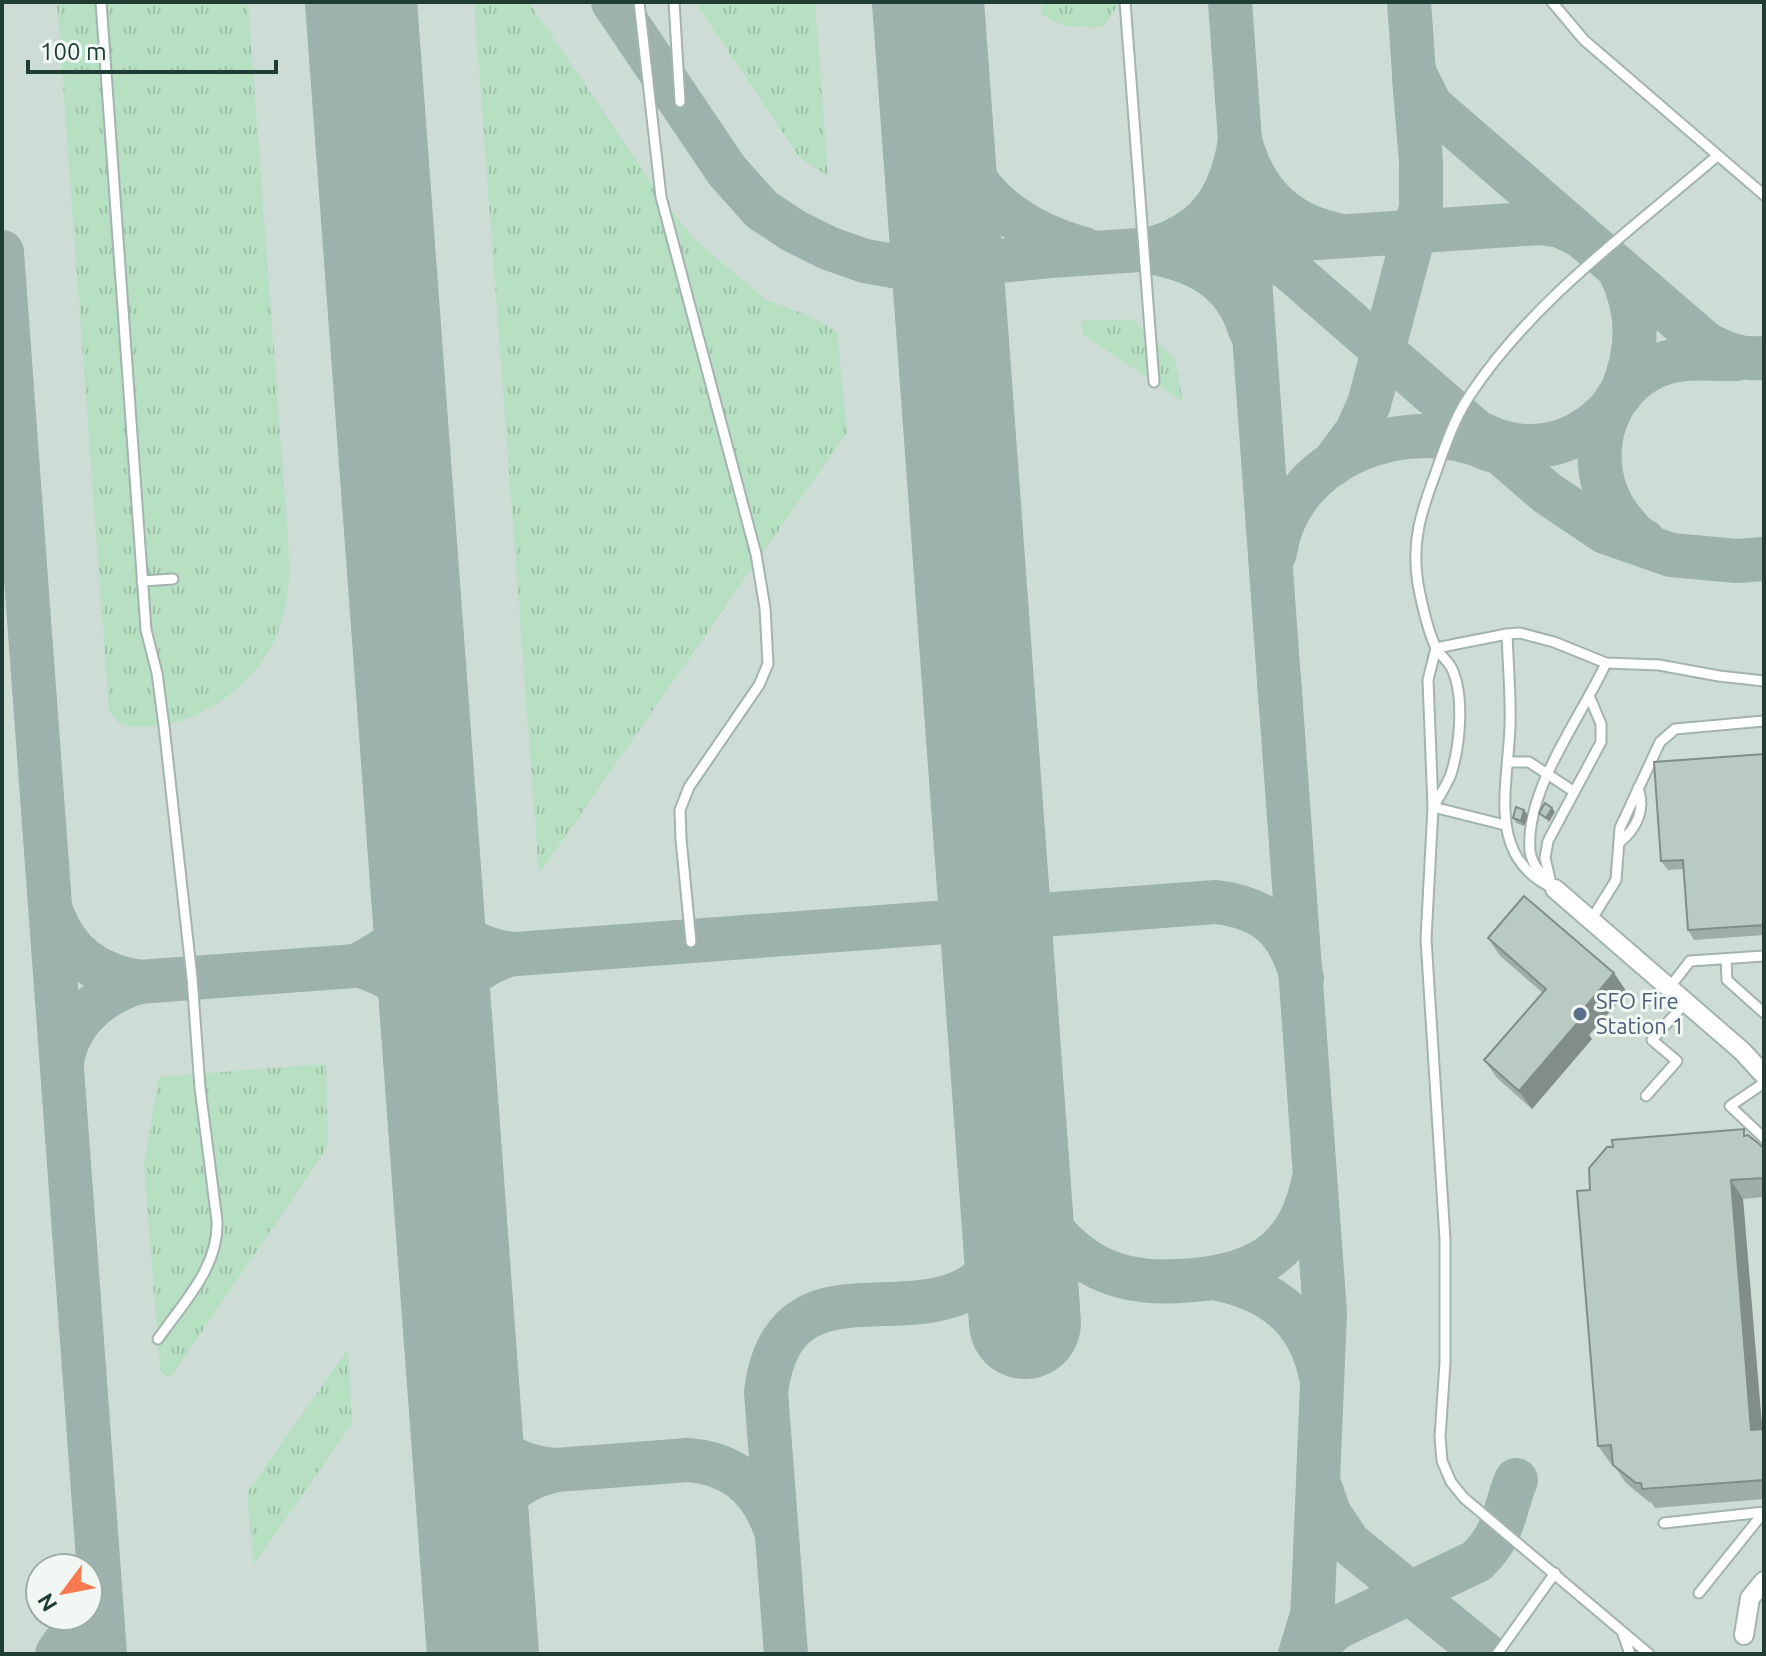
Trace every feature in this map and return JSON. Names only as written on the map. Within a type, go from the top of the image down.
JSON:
[{"type":"street","points":[[1555,889],[1742,1051],[1764,1075]]},
{"type":"street","points":[[1744,1635],[1750,1598],[1764,1581]]},
{"type":"lane","points":[[101,2],[146,630],[157,673],[164,726],[218,1237],[206,1270],[158,1339]]},
{"type":"lane","points":[[639,2],[661,197],[756,554],[765,608],[768,664],[759,685],[689,787],[680,810],[691,942]]},
{"type":"lane","points":[[674,2],[680,102]]},
{"type":"lane","points":[[1125,2],[1154,382]]},
{"type":"lane","points":[[1552,2],[1584,40],[1764,195]]},
{"type":"lane","points":[[1433,807],[1450,777],[1458,747],[1459,714],[1451,668],[1436,648],[1418,582],[1415,545],[1419,519],[1449,436],[1469,397],[1504,347],[1546,303],[1717,156]]},
{"type":"lane","points":[[142,581],[173,579]]},
{"type":"lane","points":[[1436,648],[1507,634],[1536,636],[1606,663],[1659,665],[1764,681]]},
{"type":"lane","points":[[1507,634],[1510,723],[1505,825],[1510,845],[1521,866],[1537,881],[1555,889]]},
{"type":"lane","points":[[1436,648],[1428,680],[1433,807],[1426,939],[1445,1239],[1442,1461],[1451,1482],[1464,1498],[1649,1654]]},
{"type":"lane","points":[[1555,889],[1537,869],[1530,850],[1533,817],[1547,772],[1590,698],[1606,663]]},
{"type":"lane","points":[[1555,889],[1547,872],[1545,858],[1548,841],[1601,742],[1601,724],[1590,698]]},
{"type":"lane","points":[[1591,920],[1616,880],[1620,828],[1660,742],[1675,729],[1764,721]]},
{"type":"lane","points":[[1508,762],[1529,762],[1573,791]]},
{"type":"lane","points":[[1433,807],[1505,825]]},
{"type":"lane","points":[[1669,988],[1690,961],[1764,956]]},
{"type":"lane","points":[[1726,959],[1727,980],[1764,1013]]},
{"type":"lane","points":[[1646,1096],[1677,1061],[1652,1040],[1686,1002]]},
{"type":"lane","points":[[1764,1083],[1730,1106],[1764,1138]]},
{"type":"lane","points":[[1664,1523],[1764,1512]]},
{"type":"lane","points":[[1699,1593],[1764,1512]]},
{"type":"lane","points":[[1497,1654],[1555,1573]]},
{"type":"lane","points":[[1623,1633],[1630,1654]]},
{"type":"shaded area","points":[[2,2],[1764,2],[1764,1654],[2,1654]]},
{"type":"green space","points":[[57,2],[248,2],[290,567],[288,586],[279,630],[265,657],[252,673],[238,688],[203,712],[164,725],[128,726],[116,720],[109,711]]},
{"type":"green space","points":[[474,2],[529,2],[661,197],[694,239],[765,299],[809,316],[837,332],[847,432],[539,874]]},
{"type":"green space","points":[[695,2],[815,2],[828,176],[800,158]]},
{"type":"green space","points":[[1041,2],[1120,2],[1103,27],[1065,26],[1042,15]]},
{"type":"green space","points":[[1132,319],[1175,359],[1183,402],[1083,335],[1081,321]]},
{"type":"green space","points":[[326,1064],[328,1142],[322,1155],[171,1377],[164,1376],[160,1369],[144,1165],[159,1077]]},
{"type":"green space","points":[[348,1349],[352,1424],[254,1564],[247,1493]]},
{"type":"building","points":[[1764,754],[1764,925],[1688,930],[1683,860],[1661,861],[1654,762]]},
{"type":"building","points":[[1545,803],[1552,808],[1546,818],[1539,813]]},
{"type":"building","points":[[1516,807],[1524,810],[1521,821],[1513,818]]},
{"type":"building","name":"SFO Fire Station 1","points":[[1524,896],[1614,973],[1576,1018],[1579,1021],[1519,1091],[1484,1060],[1546,989],[1488,938]]},
{"type":"building","points":[[1744,1129],[1744,1136],[1748,1135],[1764,1148],[1764,1178],[1731,1180],[1751,1430],[1764,1429],[1764,1480],[1642,1489],[1641,1483],[1636,1483],[1613,1465],[1611,1445],[1598,1446],[1577,1191],[1590,1190],[1589,1168],[1607,1147],[1613,1147],[1612,1140]]},
{"type":"taxiway","points":[[613,2],[727,171],[762,210],[828,248],[865,261],[899,267],[948,266],[1050,256],[1541,223],[1561,226],[1579,235]]},
{"type":"taxiway","points":[[1230,2],[1281,708]]},
{"type":"taxiway","points":[[1409,2],[1414,72],[1431,106],[1705,343],[1733,355],[1764,358]]},
{"type":"taxiway","points":[[1332,465],[1357,431],[1369,404],[1421,207],[1421,161],[1414,79]]},
{"type":"taxiway","points":[[934,84],[955,144],[984,190],[1002,209],[1025,225],[1084,249]]},
{"type":"taxiway","points":[[1250,330],[1234,297],[1210,274],[1180,259],[1144,251],[1183,236],[1212,212],[1230,181],[1240,140],[1253,174],[1273,202],[1300,222],[1334,234]]},
{"type":"taxiway","points":[[1237,248],[1264,255],[1288,268],[1547,493],[1605,532],[1671,555],[1737,561],[1764,559]]},
{"type":"taxiway","points":[[2,252],[105,1654]]},
{"type":"taxiway","points":[[1619,269],[1631,300],[1635,331],[1631,362],[1621,394]]},
{"type":"taxiway","points":[[1644,541],[1632,532],[1612,506],[1604,485],[1600,463],[1601,440],[1617,398],[1632,381],[1662,364],[1683,359],[1736,359]]},
{"type":"taxiway","points":[[1484,435],[1518,445],[1551,444],[1582,432],[1609,410]]},
{"type":"taxiway","points":[[1275,553],[1285,519],[1303,490],[1327,468],[1357,450],[1389,440],[1424,436],[1458,439],[1490,450]]},
{"type":"taxiway","points":[[1279,679],[1325,1313],[1312,1615],[1300,1654]]},
{"type":"taxiway","points":[[424,859],[435,895],[450,923],[474,943],[512,954],[480,968],[459,989],[446,1016],[438,1050],[426,1018],[411,995],[389,978],[358,965],[390,945],[409,923],[419,896],[424,859]]},
{"type":"taxiway","points":[[62,1062],[71,1033],[89,1010],[112,993],[139,982],[1216,902],[1249,910],[1273,924],[1290,947],[1302,978]]},
{"type":"taxiway","points":[[52,913],[66,940],[85,960],[109,974],[139,982]]},
{"type":"taxiway","points":[[1013,1155],[1042,1216],[1075,1253],[1100,1268],[1144,1280],[1204,1279],[1227,1275],[1267,1258],[1296,1229],[1313,1182]]},
{"type":"taxiway","points":[[786,1654],[766,1392],[777,1351],[796,1325],[820,1312],[849,1306],[914,1303],[945,1298],[974,1285],[996,1261],[1017,1211]]},
{"type":"taxiway","points":[[1218,1279],[1255,1290],[1284,1309],[1306,1336],[1320,1373]]},
{"type":"taxiway","points":[[463,1384],[476,1418],[494,1445],[520,1462],[556,1470]]},
{"type":"taxiway","points":[[476,1554],[488,1523],[503,1499],[525,1481],[556,1470],[688,1460],[703,1462],[730,1472],[752,1488],[774,1526]]},
{"type":"taxiway","points":[[1307,1654],[1336,1628],[1477,1561],[1498,1532],[1516,1480]]},
{"type":"taxiway","points":[[1321,1489],[1329,1513],[1349,1543],[1485,1654]]},
{"type":"taxiway","points":[[480,1616],[500,1654]]},
{"type":"taxiway","points":[[57,1654],[72,1632]]},
{"type":"runway","points":[[361,2],[483,1654]]},
{"type":"runway","points":[[928,2],[1025,1323]]},
{"type":"place","name":"SFO Fire Station 1","points":[[1580,1014]]}]
